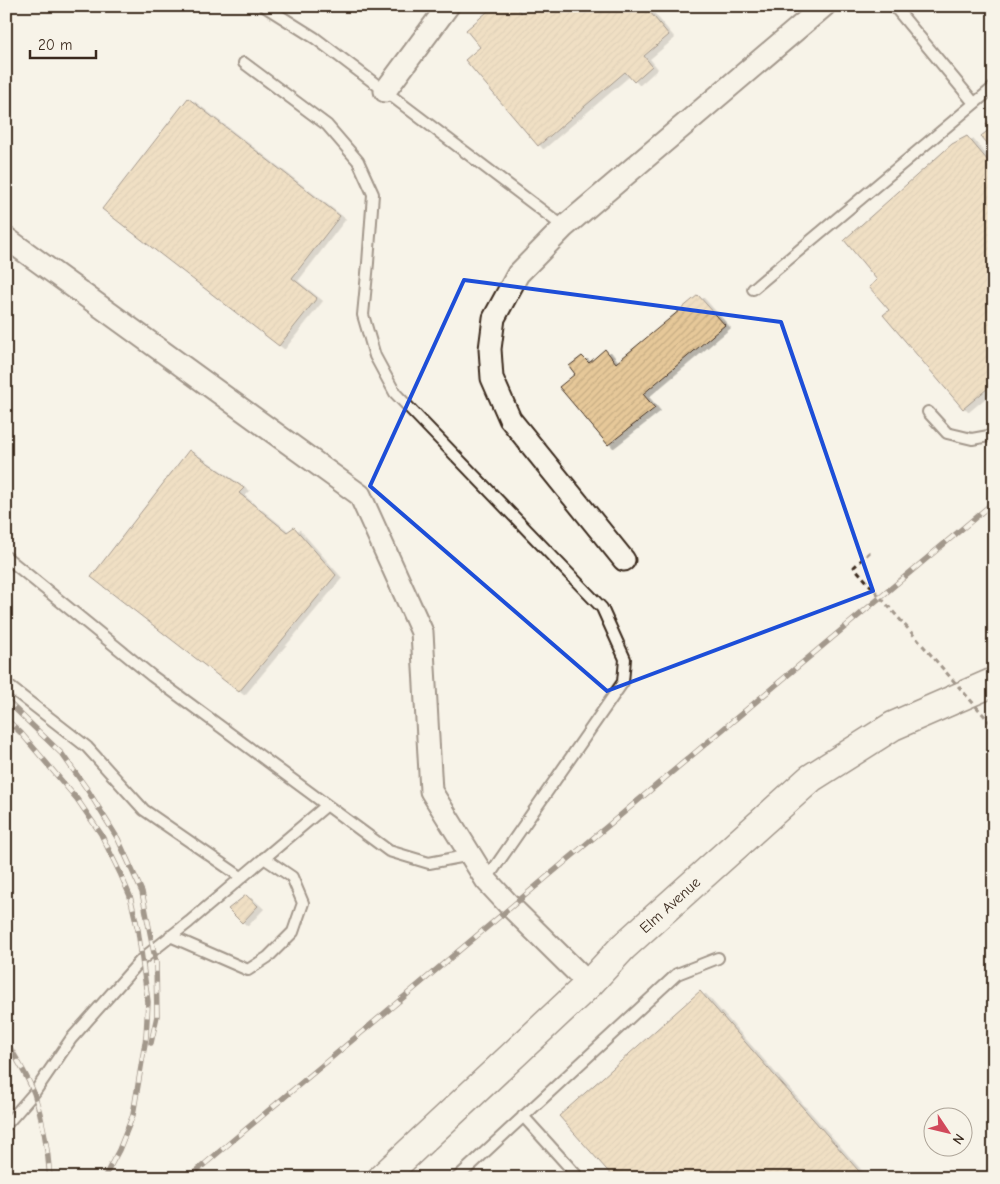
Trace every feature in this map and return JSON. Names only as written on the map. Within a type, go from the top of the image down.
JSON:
[{"type":"main road","name":"Elm Avenue","points":[[382,1178],[589,984],[623,947],[811,778],[894,726],[994,682]]},
{"type":"street","points":[[385,91],[448,6]]},
{"type":"street","points":[[624,560],[510,419],[492,378],[490,349],[494,318],[518,274],[564,227],[824,6]]},
{"type":"street","points":[[6,238],[360,495],[422,632],[431,791],[486,880],[589,984]]},
{"type":"lane","points":[[264,6],[315,38],[564,227]]},
{"type":"lane","points":[[894,6],[974,103]]},
{"type":"lane","points":[[244,63],[327,125],[358,160],[373,194],[363,316],[375,356],[395,394],[602,608],[626,659],[623,682],[486,880]]},
{"type":"lane","points":[[754,289],[994,87]]},
{"type":"lane","points":[[928,412],[947,434],[972,439],[994,435]]},
{"type":"lane","points":[[6,557],[152,676],[389,851],[428,863],[471,855]]},
{"type":"lane","points":[[6,684],[87,747],[144,810],[242,877]]},
{"type":"lane","points":[[6,1125],[34,1093],[71,1039],[142,958],[327,805]]},
{"type":"lane","points":[[170,936],[248,970],[268,957],[293,932],[302,903],[292,877],[264,858]]},
{"type":"lane","points":[[456,1178],[677,974],[718,958]]},
{"type":"lane","points":[[523,1116],[579,1178]]},
{"type":"path","points":[[870,552],[854,567],[994,727]]},
{"type":"highlighted area","points":[[464,280],[781,322],[873,591],[607,691],[370,486]]},
{"type":"building","points":[[494,6],[515,6],[521,13],[529,6],[645,6],[669,35],[644,56],[652,66],[634,82],[625,72],[538,146],[465,60],[480,47],[466,30]]},
{"type":"building","points":[[188,98],[340,216],[292,278],[317,298],[279,346],[102,209]]},
{"type":"building","points":[[994,118],[994,151],[981,136],[990,129],[986,124]]},
{"type":"building","points":[[967,136],[994,168],[994,383],[963,409],[883,315],[889,310],[869,287],[877,280],[844,240],[952,144]]},
{"type":"building","points":[[698,295],[725,325],[643,394],[655,408],[608,445],[559,387],[575,374],[569,366],[582,356],[589,363],[605,349],[616,363]]},
{"type":"building","points":[[189,450],[244,488],[239,493],[287,532],[294,527],[336,575],[239,692],[91,577]]},
{"type":"building","points":[[246,895],[258,906],[242,923],[228,909]]},
{"type":"building","points":[[700,991],[865,1178],[614,1178],[559,1116]]},
{"type":"railway","points":[[188,1178],[994,502]]},
{"type":"railway","points":[[6,700],[62,754],[87,789],[118,839],[142,892],[156,963],[157,1016],[151,1043]]},
{"type":"railway","points":[[6,719],[21,733],[77,799],[101,834],[130,896],[138,930],[148,1002],[146,1037],[133,1115],[119,1150],[104,1178]]},
{"type":"railway","points":[[6,1041],[25,1073],[34,1093],[45,1135],[50,1178]]}]
